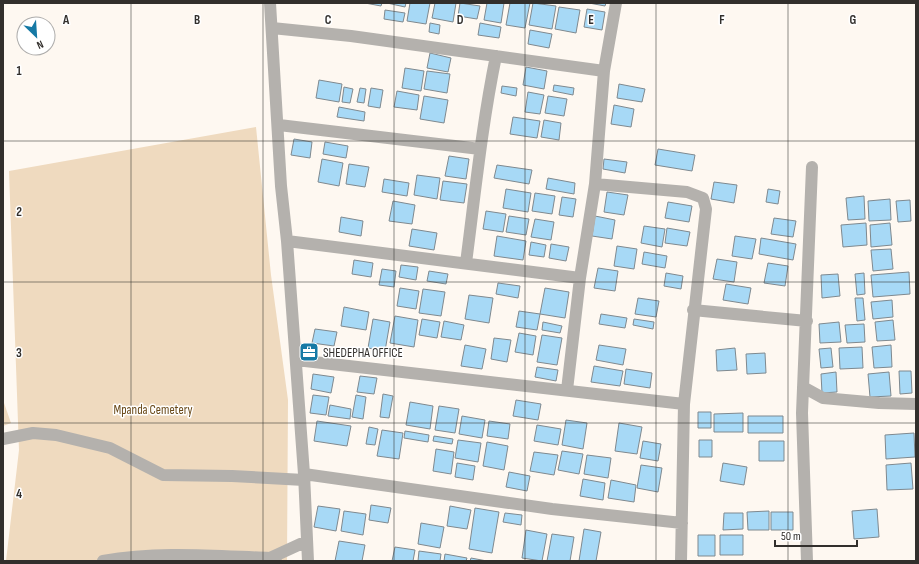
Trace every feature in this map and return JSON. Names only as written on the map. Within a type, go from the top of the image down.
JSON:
[{"type":"street","points":[[270,3],[273,74],[279,125],[281,186],[287,241],[296,360],[308,561]]},
{"type":"street","points":[[567,390],[580,278],[595,184],[604,71],[616,3]]},
{"type":"street","points":[[272,28],[351,36],[604,71]]},
{"type":"street","points":[[466,263],[480,148],[496,56]]},
{"type":"street","points":[[279,125],[480,148]]},
{"type":"street","points":[[807,561],[802,412],[807,321],[812,167]]},
{"type":"street","points":[[595,184],[687,192],[703,198],[706,204],[706,219],[693,310],[684,404],[682,561]]},
{"type":"street","points":[[287,241],[580,278]]},
{"type":"street","points":[[693,310],[807,321]]},
{"type":"street","points":[[296,360],[684,404]]},
{"type":"street","points":[[803,387],[823,398],[879,403],[916,404]]},
{"type":"street","points":[[802,412],[823,398]]},
{"type":"street","points":[[3,439],[33,433],[56,435],[110,448],[163,475],[304,477],[552,509],[682,523]]},
{"type":"street","points":[[103,561],[146,555],[180,553],[273,560],[307,542]]},
{"type":"green space","name":"Mpanda Cemetery","points":[[256,127],[271,275],[288,400],[287,561],[6,561],[19,450],[9,171]]},
{"type":"green space","points":[[3,400],[11,423],[3,426]]},
{"type":"building","points":[[365,3],[382,3],[381,6]]},
{"type":"building","points":[[387,3],[406,3],[405,7]]},
{"type":"building","points":[[410,3],[430,3],[426,24],[407,21]]},
{"type":"building","points":[[435,3],[456,3],[453,22],[432,18]]},
{"type":"building","points":[[460,3],[480,6],[477,19],[458,16]]},
{"type":"building","points":[[487,3],[504,3],[501,23],[484,20]]},
{"type":"building","points":[[510,3],[530,3],[525,28],[506,25]]},
{"type":"building","points":[[533,3],[556,6],[552,29],[529,25]]},
{"type":"building","points":[[589,3],[606,3],[605,6]]},
{"type":"building","points":[[559,7],[580,10],[576,33],[555,29]]},
{"type":"building","points":[[587,9],[605,12],[602,30],[584,27]]},
{"type":"building","points":[[385,10],[405,13],[403,22],[384,19]]},
{"type":"building","points":[[430,23],[440,25],[439,34],[429,32]]},
{"type":"building","points":[[480,23],[501,27],[499,38],[478,35]]},
{"type":"building","points":[[530,30],[552,34],[549,48],[528,44]]},
{"type":"building","points":[[430,53],[451,58],[448,72],[427,68]]},
{"type":"building","points":[[526,67],[547,71],[544,89],[523,85]]},
{"type":"building","points":[[405,68],[424,71],[421,91],[402,88]]},
{"type":"building","points":[[427,71],[450,74],[447,93],[424,89]]},
{"type":"building","points":[[319,80],[342,84],[339,102],[316,98]]},
{"type":"building","points":[[619,84],[645,89],[642,102],[617,98]]},
{"type":"building","points":[[554,85],[574,88],[573,95],[553,91]]},
{"type":"building","points":[[502,86],[517,88],[516,96],[501,93]]},
{"type":"building","points":[[344,87],[353,89],[350,103],[342,102]]},
{"type":"building","points":[[360,88],[366,89],[364,103],[357,102]]},
{"type":"building","points":[[371,88],[383,90],[380,108],[368,106]]},
{"type":"building","points":[[397,91],[419,95],[417,110],[394,107]]},
{"type":"building","points":[[528,92],[544,95],[540,114],[525,112]]},
{"type":"building","points":[[424,96],[448,100],[444,123],[420,119]]},
{"type":"building","points":[[548,96],[567,99],[564,116],[545,113]]},
{"type":"building","points":[[614,105],[634,109],[631,127],[611,124]]},
{"type":"building","points":[[339,107],[365,112],[364,121],[337,117]]},
{"type":"building","points":[[513,117],[540,121],[537,138],[510,134]]},
{"type":"building","points":[[544,120],[561,123],[559,140],[541,137]]},
{"type":"building","points":[[294,139],[312,142],[310,158],[291,155]]},
{"type":"building","points":[[325,142],[348,146],[346,158],[323,154]]},
{"type":"building","points":[[658,149],[695,155],[692,171],[655,165]]},
{"type":"building","points":[[449,156],[469,159],[466,179],[445,176]]},
{"type":"building","points":[[322,159],[343,163],[339,186],[318,182]]},
{"type":"building","points":[[604,159],[627,162],[625,173],[603,169]]},
{"type":"building","points":[[349,164],[369,167],[365,187],[346,184]]},
{"type":"building","points":[[497,165],[532,170],[529,184],[494,178]]},
{"type":"building","points":[[417,175],[440,178],[437,199],[414,195]]},
{"type":"building","points":[[548,178],[575,183],[574,194],[546,189]]},
{"type":"building","points":[[384,179],[409,183],[407,196],[382,192]]},
{"type":"building","points":[[443,181],[467,184],[464,203],[440,200]]},
{"type":"building","points":[[714,182],[737,185],[734,203],[711,199]]},
{"type":"building","points":[[506,189],[531,193],[528,212],[503,208]]},
{"type":"building","points":[[768,189],[780,191],[778,204],[766,202]]},
{"type":"building","points":[[607,192],[628,195],[624,215],[604,212]]},
{"type":"building","points":[[535,193],[555,196],[552,214],[532,211]]},
{"type":"building","points":[[864,196],[865,219],[848,220],[846,198]]},
{"type":"building","points":[[562,197],[576,199],[573,217],[559,215]]},
{"type":"building","points":[[890,199],[891,220],[869,221],[868,201]]},
{"type":"building","points":[[910,200],[911,221],[898,222],[896,201]]},
{"type":"building","points":[[393,201],[415,205],[412,224],[389,221]]},
{"type":"building","points":[[668,202],[692,206],[689,222],[665,218]]},
{"type":"building","points":[[486,211],[506,214],[503,232],[483,229]]},
{"type":"building","points":[[509,216],[529,219],[526,235],[506,232]]},
{"type":"building","points":[[595,216],[615,220],[612,239],[592,236]]},
{"type":"building","points":[[341,217],[363,221],[361,236],[339,232]]},
{"type":"building","points":[[774,218],[796,221],[793,237],[771,234]]},
{"type":"building","points":[[535,219],[554,222],[551,240],[531,237]]},
{"type":"building","points":[[866,223],[867,245],[843,247],[841,225]]},
{"type":"building","points":[[890,223],[892,245],[871,247],[870,225]]},
{"type":"building","points":[[644,226],[665,229],[662,247],[641,243]]},
{"type":"building","points":[[667,228],[690,232],[687,246],[665,243]]},
{"type":"building","points":[[412,229],[437,233],[434,250],[409,246]]},
{"type":"building","points":[[497,236],[526,241],[523,260],[494,256]]},
{"type":"building","points":[[735,236],[756,239],[752,259],[732,256]]},
{"type":"building","points":[[761,238],[796,244],[793,260],[759,254]]},
{"type":"building","points":[[531,242],[546,245],[544,257],[529,255]]},
{"type":"building","points":[[551,244],[569,247],[566,261],[549,258]]},
{"type":"building","points":[[617,246],[637,249],[634,269],[614,266]]},
{"type":"building","points":[[891,249],[893,269],[873,271],[871,250]]},
{"type":"building","points":[[644,252],[667,256],[665,268],[642,264]]},
{"type":"building","points":[[717,259],[737,262],[734,282],[713,279]]},
{"type":"building","points":[[354,260],[373,263],[371,277],[352,274]]},
{"type":"building","points":[[768,263],[788,266],[785,286],[764,283]]},
{"type":"building","points":[[401,265],[418,267],[416,280],[399,277]]},
{"type":"building","points":[[598,268],[618,271],[615,291],[594,288]]},
{"type":"building","points":[[382,269],[396,271],[394,287],[379,285]]},
{"type":"building","points":[[429,271],[448,274],[446,284],[427,281]]},
{"type":"building","points":[[909,272],[910,294],[873,297],[871,275]]},
{"type":"building","points":[[666,273],[683,276],[681,289],[664,286]]},
{"type":"building","points":[[864,273],[865,294],[857,295],[855,274]]},
{"type":"building","points":[[838,274],[840,296],[822,298],[821,275]]},
{"type":"building","points":[[498,283],[520,286],[518,298],[496,294]]},
{"type":"building","points":[[726,284],[751,288],[748,304],[723,300]]},
{"type":"building","points":[[400,288],[419,291],[416,309],[397,306]]},
{"type":"building","points":[[545,288],[569,292],[565,318],[540,314]]},
{"type":"building","points":[[423,289],[445,292],[441,316],[419,313]]},
{"type":"building","points":[[469,295],[493,298],[489,323],[465,319]]},
{"type":"building","points":[[638,298],[659,301],[656,317],[635,314]]},
{"type":"building","points":[[855,298],[863,298],[865,320],[857,321]]},
{"type":"building","points":[[892,300],[893,317],[873,319],[871,302]]},
{"type":"building","points":[[344,307],[369,312],[366,330],[341,326]]},
{"type":"building","points":[[519,311],[540,314],[537,330],[516,327]]},
{"type":"building","points":[[601,314],[627,318],[625,328],[599,324]]},
{"type":"building","points":[[395,316],[418,320],[414,347],[390,343]]},
{"type":"building","points":[[373,319],[390,322],[385,351],[368,348]]},
{"type":"building","points":[[422,319],[440,322],[437,338],[419,335]]},
{"type":"building","points":[[634,319],[654,322],[653,329],[633,325]]},
{"type":"building","points":[[893,320],[895,340],[877,341],[875,322]]},
{"type":"building","points":[[444,321],[464,325],[461,340],[441,337]]},
{"type":"building","points":[[543,322],[562,326],[560,333],[542,330]]},
{"type":"building","points":[[839,322],[841,342],[820,343],[819,324]]},
{"type":"building","points":[[864,324],[865,342],[847,343],[845,325]]},
{"type":"building","points":[[315,329],[337,332],[334,346],[312,343]]},
{"type":"building","points":[[519,333],[536,336],[533,355],[515,352]]},
{"type":"building","points":[[542,335],[562,338],[557,365],[537,362]]},
{"type":"building","points":[[494,338],[511,340],[507,362],[491,359]]},
{"type":"building","points":[[465,345],[486,349],[482,369],[461,366]]},
{"type":"building","points":[[599,345],[626,349],[623,365],[596,360]]},
{"type":"building","points":[[891,345],[892,367],[874,368],[872,347]]},
{"type":"building","points":[[862,347],[863,368],[840,369],[839,348]]},
{"type":"building","points":[[735,348],[737,370],[717,371],[716,350]]},
{"type":"building","points":[[831,348],[833,367],[821,368],[819,349]]},
{"type":"building","points":[[765,353],[766,373],[747,374],[746,354]]},
{"type":"building","points":[[594,366],[623,371],[620,386],[591,382]]},
{"type":"building","points":[[537,367],[558,370],[556,381],[535,377]]},
{"type":"building","points":[[626,369],[652,373],[650,388],[624,384]]},
{"type":"building","points":[[899,371],[911,371],[912,393],[900,394]]},
{"type":"building","points":[[836,372],[837,392],[822,393],[821,374]]},
{"type":"building","points":[[889,372],[891,396],[870,397],[868,374]]},
{"type":"building","points":[[313,374],[334,377],[331,393],[311,389]]},
{"type":"building","points":[[360,376],[377,378],[374,394],[357,392]]},
{"type":"building","points":[[383,394],[393,396],[389,418],[380,417]]},
{"type":"building","points":[[313,395],[329,397],[326,415],[310,413]]},
{"type":"building","points":[[356,395],[366,397],[363,419],[352,417]]},
{"type":"building","points":[[516,400],[541,404],[538,420],[513,416]]},
{"type":"building","points":[[410,402],[433,406],[430,429],[406,425]]},
{"type":"building","points":[[330,405],[351,409],[350,419],[328,416]]},
{"type":"building","points":[[439,406],[459,409],[455,433],[435,430]]},
{"type":"building","points":[[698,412],[711,412],[711,428],[698,428]]},
{"type":"building","points":[[743,413],[743,432],[714,432],[714,414]]},
{"type":"building","points":[[462,416],[485,420],[482,438],[459,434]]},
{"type":"building","points":[[748,416],[783,416],[783,433],[748,433]]},
{"type":"building","points":[[566,420],[587,423],[583,449],[562,445]]},
{"type":"building","points":[[317,421],[351,426],[347,446],[314,441]]},
{"type":"building","points":[[489,421],[510,424],[508,439],[487,436]]},
{"type":"building","points":[[619,423],[642,427],[637,454],[615,451]]},
{"type":"building","points":[[537,425],[561,429],[558,445],[534,441]]},
{"type":"building","points":[[369,427],[378,429],[375,445],[366,444]]},
{"type":"building","points":[[382,430],[403,433],[399,459],[377,456]]},
{"type":"building","points":[[405,431],[429,435],[428,442],[404,438]]},
{"type":"building","points":[[914,433],[915,457],[886,459],[885,435]]},
{"type":"building","points":[[434,436],[453,439],[452,444],[433,441]]},
{"type":"building","points":[[458,440],[481,443],[478,462],[455,458]]},
{"type":"building","points":[[699,440],[712,440],[712,457],[699,457]]},
{"type":"building","points":[[643,441],[661,444],[658,461],[640,458]]},
{"type":"building","points":[[759,441],[784,441],[784,461],[759,461]]},
{"type":"building","points":[[487,442],[508,446],[504,470],[483,466]]},
{"type":"building","points":[[436,449],[454,452],[451,474],[433,471]]},
{"type":"building","points":[[562,451],[583,454],[579,474],[558,470]]},
{"type":"building","points":[[534,452],[558,455],[554,475],[530,471]]},
{"type":"building","points":[[587,455],[611,458],[608,478],[584,474]]},
{"type":"building","points":[[457,463],[475,466],[473,480],[455,477]]},
{"type":"building","points":[[723,463],[747,467],[744,485],[720,481]]},
{"type":"building","points":[[911,463],[913,489],[887,490],[886,465]]},
{"type":"building","points":[[641,465],[662,468],[658,492],[637,488]]},
{"type":"building","points":[[509,472],[530,476],[527,491],[506,487]]},
{"type":"building","points":[[583,479],[605,483],[603,500],[580,496]]},
{"type":"building","points":[[611,480],[636,485],[634,502],[608,498]]},
{"type":"building","points":[[371,505],[391,508],[388,523],[369,520]]},
{"type":"building","points":[[318,506],[340,509],[336,531],[314,527]]},
{"type":"building","points":[[450,506],[471,510],[467,529],[447,526]]},
{"type":"building","points":[[475,508],[499,512],[492,553],[469,549]]},
{"type":"building","points":[[877,509],[879,537],[854,539],[852,511]]},
{"type":"building","points":[[344,511],[366,514],[363,535],[341,531]]},
{"type":"building","points":[[769,511],[769,530],[748,530],[747,512]]},
{"type":"building","points":[[771,512],[793,512],[793,530],[771,530]]},
{"type":"building","points":[[505,513],[522,515],[521,525],[503,522]]},
{"type":"building","points":[[724,513],[743,513],[743,529],[723,530]]},
{"type":"building","points":[[421,523],[444,527],[440,548],[418,544]]},
{"type":"building","points":[[584,529],[601,532],[596,561],[579,561]]},
{"type":"building","points":[[526,530],[547,534],[542,561],[522,558]]},
{"type":"building","points":[[552,534],[574,537],[570,561],[547,561]]},
{"type":"building","points":[[698,535],[715,535],[715,556],[698,556]]},
{"type":"building","points":[[720,535],[743,535],[743,555],[720,555]]},
{"type":"building","points":[[339,541],[365,545],[362,561],[335,561]]},
{"type":"building","points":[[395,547],[415,550],[413,561],[392,561]]},
{"type":"building","points":[[419,551],[441,554],[440,561],[418,561]]},
{"type":"building","points":[[445,554],[467,558],[466,561],[444,561]]},
{"type":"building","points":[[471,558],[487,561],[470,561]]},
{"type":"place","name":"SHEDEPHA OFFICE","points":[[309,352]]}]
